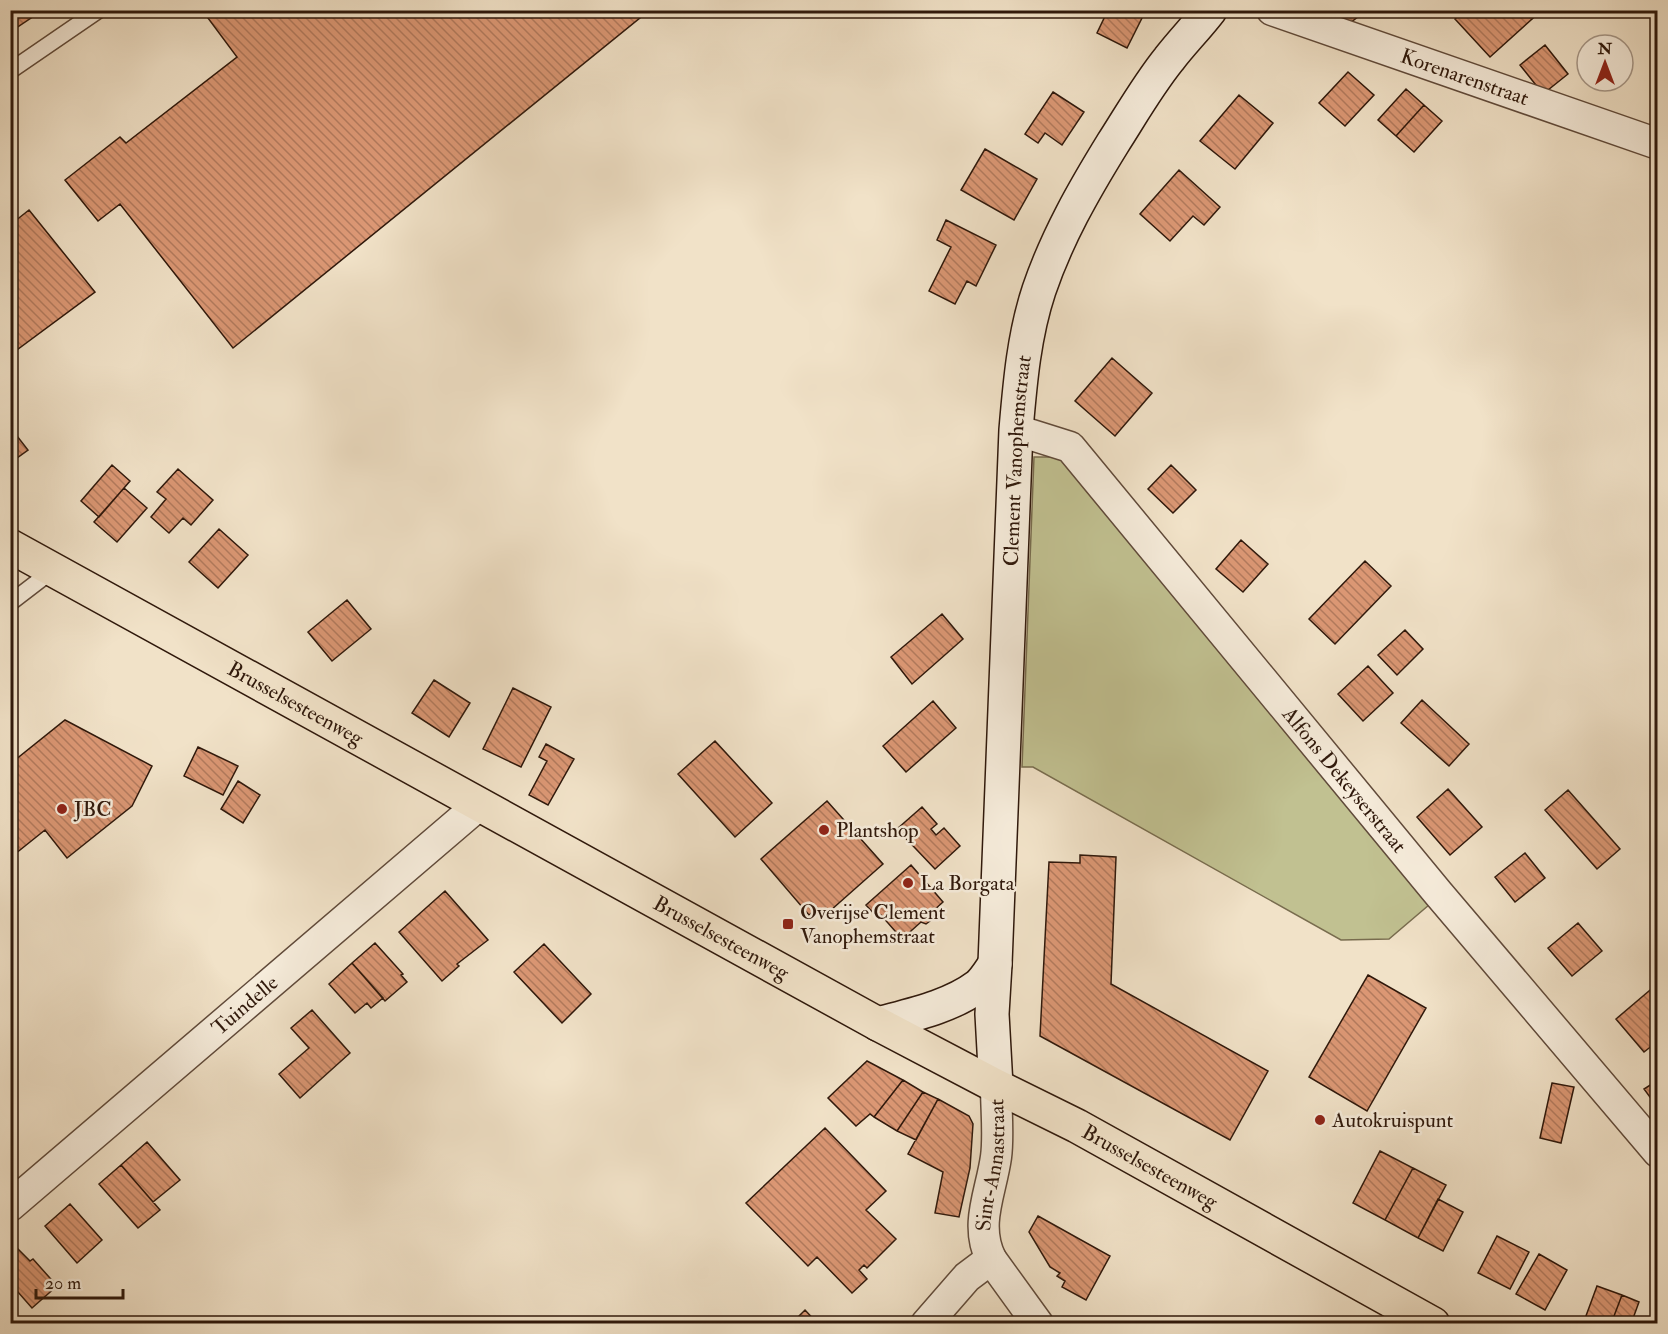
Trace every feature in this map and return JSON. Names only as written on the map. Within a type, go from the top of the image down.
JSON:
[{"type":"main road","name":"Brusselsesteenweg","points":[[10,546],[878,1024],[1087,1132],[1433,1323]]},
{"type":"street","name":"Clement Vanophemstraat","points":[[996,1086],[992,1014],[1016,430],[1021,372],[1038,291],[1066,223],[1124,126],[1168,59],[1210,10]]},
{"type":"street","name":"Korenarenstraat","points":[[1272,10],[1658,144]]},
{"type":"street","name":"Alfons Dekeyserstraat","points":[[1016,430],[1070,447],[1423,875],[1658,1152]]},
{"type":"street","name":"Tuindelle","points":[[10,1206],[480,804]]},
{"type":"street","points":[[878,1024],[944,1004],[962,996],[979,985],[995,964]]},
{"type":"street","name":"Sint-Annastraat","points":[[926,1323],[967,1277],[991,1258],[986,1248],[982,1224],[996,1156],[996,1086]]},
{"type":"street","points":[[991,1258],[1038,1323]]},
{"type":"lane","points":[[10,71],[99,10]]},
{"type":"lane","points":[[10,603],[53,570]]},
{"type":"green space","points":[[1034,457],[1067,457],[1436,899],[1389,939],[1341,940],[1033,767],[1022,767]]},
{"type":"building","points":[[10,10],[43,10],[10,32]]},
{"type":"building","points":[[202,10],[644,10],[646,13],[233,348],[120,204],[98,221],[65,180],[120,137],[126,143],[237,57]]},
{"type":"building","points":[[1108,10],[1131,10],[1143,16],[1127,48],[1097,33]]},
{"type":"building","points":[[1334,10],[1367,10],[1346,26]]},
{"type":"building","points":[[1464,10],[1541,11],[1490,57],[1455,19]]},
{"type":"building","points":[[1545,45],[1568,74],[1543,94],[1520,65]]},
{"type":"building","points":[[1348,72],[1374,95],[1345,126],[1319,103]]},
{"type":"building","points":[[1406,89],[1424,105],[1396,136],[1378,120]]},
{"type":"building","points":[[1053,92],[1084,112],[1062,145],[1045,133],[1038,143],[1025,134]]},
{"type":"building","points":[[1239,95],[1273,123],[1235,169],[1200,141]]},
{"type":"building","points":[[1424,105],[1442,121],[1414,152],[1396,136]]},
{"type":"building","points":[[985,149],[1037,179],[1014,220],[961,190]]},
{"type":"building","points":[[1179,170],[1220,207],[1204,225],[1193,216],[1170,241],[1140,214]]},
{"type":"building","points":[[29,210],[95,292],[10,355],[10,225]]},
{"type":"building","points":[[946,220],[996,245],[976,286],[967,281],[955,304],[929,291],[951,247],[937,240]]},
{"type":"building","points":[[1112,358],[1152,393],[1115,436],[1075,401]]},
{"type":"building","points":[[10,427],[28,450],[10,463]]},
{"type":"building","points":[[112,465],[130,481],[99,517],[81,501]]},
{"type":"building","points":[[1171,465],[1196,490],[1173,513],[1148,489]]},
{"type":"building","points":[[178,469],[213,500],[191,525],[183,518],[169,533],[151,517],[166,499],[157,492]]},
{"type":"building","points":[[124,488],[147,508],[117,542],[94,522]]},
{"type":"building","points":[[219,529],[248,555],[218,588],[189,562]]},
{"type":"building","points":[[1241,540],[1268,564],[1243,592],[1216,569]]},
{"type":"building","points":[[1365,561],[1391,586],[1335,644],[1309,619]]},
{"type":"building","points":[[347,600],[371,629],[332,661],[308,632]]},
{"type":"building","points":[[942,614],[963,639],[912,684],[891,657]]},
{"type":"building","points":[[1405,630],[1423,649],[1397,675],[1378,655]]},
{"type":"building","points":[[1368,666],[1393,693],[1363,721],[1338,694]]},
{"type":"building","points":[[434,680],[470,703],[449,737],[412,713]]},
{"type":"building","points":[[513,688],[551,707],[521,767],[483,749]]},
{"type":"building","points":[[1422,700],[1469,744],[1449,766],[1401,723]]},
{"type":"building","points":[[933,701],[956,728],[906,772],[883,746]]},
{"type":"building","points":[[65,720],[152,766],[132,806],[67,858],[45,830],[10,858],[10,764]]},
{"type":"building","points":[[715,741],[772,803],[735,837],[678,774]]},
{"type":"building","points":[[546,744],[574,759],[548,805],[529,795],[547,761],[539,757]]},
{"type":"building","points":[[198,747],[238,766],[223,795],[184,776]]},
{"type":"building","points":[[238,781],[260,795],[243,823],[221,809]]},
{"type":"building","points":[[1448,789],[1482,827],[1450,855],[1417,817]]},
{"type":"building","points":[[1568,790],[1620,849],[1597,869],[1545,810]]},
{"type":"building","name":"Plantshop","points":[[827,801],[883,864],[822,918],[815,910],[809,915],[761,859]]},
{"type":"building","points":[[922,807],[937,824],[931,829],[936,835],[944,828],[960,846],[935,869],[897,829]]},
{"type":"building","points":[[1525,853],[1545,878],[1515,902],[1495,877]]},
{"type":"building","points":[[1080,855],[1116,857],[1111,984],[1268,1071],[1230,1140],[1040,1036],[1049,862],[1080,863]]},
{"type":"building","name":"La Borgata","points":[[911,865],[943,902],[932,912],[934,918],[926,924],[921,922],[902,939],[881,915],[878,918],[866,905]]},
{"type":"building","points":[[445,891],[488,940],[457,964],[459,966],[442,981],[399,932]]},
{"type":"building","points":[[1578,923],[1602,951],[1572,976],[1548,948]]},
{"type":"building","points":[[375,943],[403,974],[401,975],[407,982],[385,1001],[352,963]]},
{"type":"building","points":[[544,944],[591,994],[562,1023],[514,972]]},
{"type":"building","points":[[352,963],[383,998],[371,1008],[367,1003],[355,1013],[329,984]]},
{"type":"building","points":[[1368,975],[1426,1008],[1367,1111],[1309,1077]]},
{"type":"building","points":[[1656,985],[1658,1041],[1644,1052],[1616,1019]]},
{"type":"building","points":[[312,1010],[350,1053],[300,1098],[279,1074],[309,1048],[291,1028]]},
{"type":"building","points":[[867,1061],[903,1080],[874,1117],[870,1114],[856,1126],[828,1098]]},
{"type":"building","points":[[903,1080],[923,1092],[897,1131],[874,1117]]},
{"type":"building","points":[[1658,1080],[1658,1108],[1644,1089]]},
{"type":"building","points":[[1552,1083],[1574,1087],[1561,1143],[1540,1138]]},
{"type":"building","points":[[923,1092],[938,1099],[916,1140],[897,1131]]},
{"type":"building","points":[[938,1099],[969,1116],[973,1124],[970,1168],[959,1217],[935,1213],[943,1172],[908,1154]]},
{"type":"building","points":[[825,1128],[886,1191],[866,1210],[896,1239],[867,1268],[864,1265],[859,1270],[867,1279],[852,1293],[817,1257],[808,1266],[746,1203]]},
{"type":"building","points":[[147,1142],[180,1180],[153,1202],[121,1165]]},
{"type":"building","points":[[1380,1151],[1413,1168],[1385,1220],[1353,1203]]},
{"type":"building","points":[[121,1165],[160,1210],[138,1228],[99,1184]]},
{"type":"building","points":[[1413,1168],[1446,1185],[1418,1238],[1385,1220]]},
{"type":"building","points":[[1438,1199],[1463,1212],[1443,1251],[1418,1238]]},
{"type":"building","points":[[70,1204],[102,1240],[77,1263],[45,1226]]},
{"type":"building","points":[[1038,1216],[1110,1256],[1086,1300],[1062,1287],[1065,1281],[1057,1276],[1060,1273],[1050,1267],[1029,1232]]},
{"type":"building","points":[[1497,1236],[1529,1252],[1510,1289],[1478,1273]]},
{"type":"building","points":[[18,1249],[30,1261],[33,1259],[57,1286],[32,1308],[10,1283],[10,1256]]},
{"type":"building","points":[[1539,1254],[1567,1270],[1545,1310],[1516,1294]]},
{"type":"building","points":[[1597,1286],[1622,1295],[1611,1324],[1583,1324]]},
{"type":"building","points":[[1622,1295],[1639,1302],[1631,1324],[1611,1324]]},
{"type":"building","points":[[805,1310],[818,1324],[791,1324]]},
{"type":"place","name":"JBC","points":[[62,809]]},
{"type":"place","name":"Plantshop","points":[[824,830]]},
{"type":"place","name":"La Borgata","points":[[908,883]]},
{"type":"place","name":"Overijse Clement Vanophemstraat","points":[[788,924]]},
{"type":"place","name":"Autokruispunt","points":[[1320,1120]]}]
